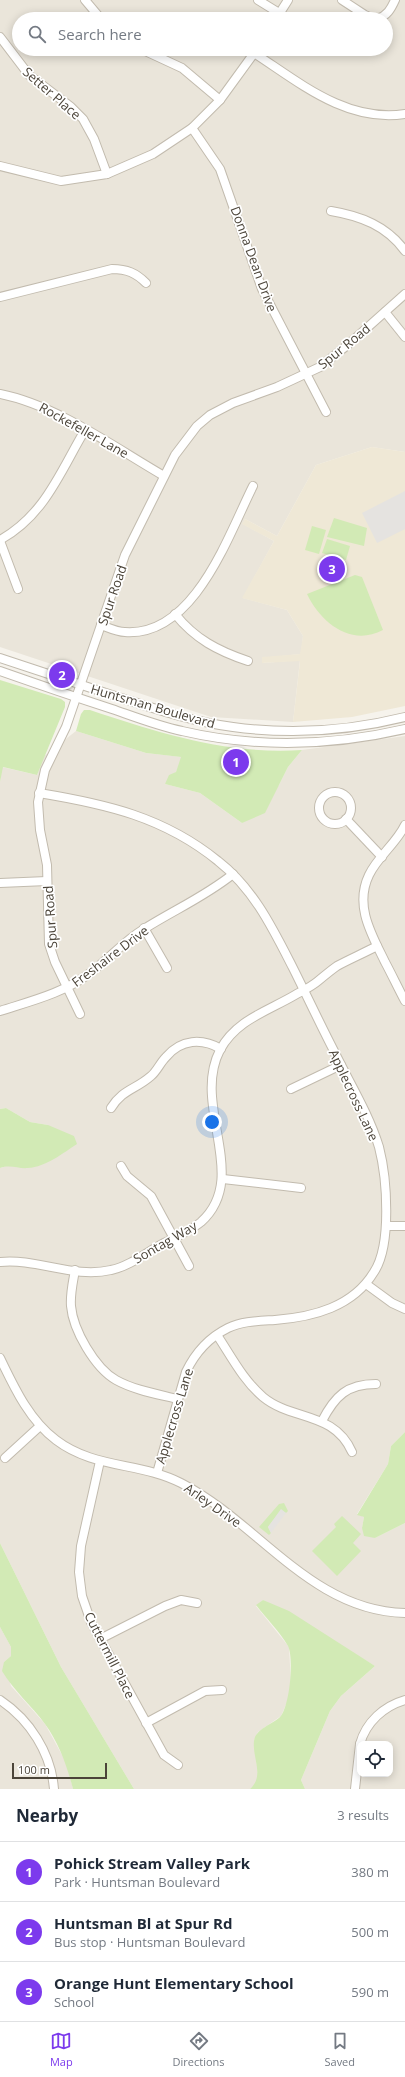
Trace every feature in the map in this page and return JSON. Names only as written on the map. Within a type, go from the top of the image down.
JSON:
[{"type":"street","points":[[85,0],[95,12]]},
{"type":"street","points":[[258,0],[272,12]]},
{"type":"street","points":[[280,12],[288,0]]},
{"type":"street","points":[[342,0],[360,12]]},
{"type":"street","points":[[389,12],[396,0]]},
{"type":"street","name":"Setter Place","points":[[0,38],[12,53]]},
{"type":"street","name":"Setter Place","points":[[14,56],[29,75],[71,107],[83,119],[94,139],[107,174]]},
{"type":"street","points":[[156,56],[182,68],[220,100]]},
{"type":"street","points":[[0,166],[61,181],[107,174],[153,154],[192,128],[220,100],[251,56]]},
{"type":"street","points":[[262,56],[324,98],[343,107],[379,115],[405,114]]},
{"type":"street","name":"Donna Dean Drive","points":[[192,128],[220,169],[262,289],[326,412]]},
{"type":"street","points":[[331,211],[353,215],[370,221],[388,233],[405,251]]},
{"type":"street","points":[[0,297],[112,269],[131,271],[138,275],[146,283]]},
{"type":"street","name":"Spur Road","points":[[80,1014],[55,962],[49,944],[46,858],[38,815],[40,793],[45,770],[66,727],[125,555],[164,476],[185,439],[210,415],[233,403],[277,388],[306,374],[335,356],[405,294]]},
{"type":"street","points":[[385,312],[405,337]]},
{"type":"street","name":"Rockefeller Lane","points":[[0,394],[36,404],[85,430],[164,476]]},
{"type":"street","points":[[18,588],[0,541],[20,528],[38,510],[85,430]]},
{"type":"street","points":[[101,625],[117,631],[139,632],[153,628],[176,614],[192,598],[209,575],[253,486]]},
{"type":"street","points":[[176,614],[184,626],[203,642],[226,654],[248,661]]},
{"type":"street","name":"Huntsman Boulevard","points":[[0,658],[176,715],[209,723],[249,729],[290,732],[336,729],[405,717]]},
{"type":"street","name":"Huntsman Boulevard","points":[[0,671],[181,731],[229,740],[272,743],[316,743],[355,739],[405,729]]},
{"type":"street","name":"Applecross Lane","points":[[40,793],[103,804],[153,821],[202,848],[233,874],[249,891],[265,914],[368,1120],[379,1148],[383,1172],[387,1226],[382,1255],[375,1272],[366,1284],[346,1300],[318,1313],[293,1318],[243,1323],[229,1328],[204,1345],[192,1359],[186,1372],[157,1473]]},
{"type":"street","points":[[346,819],[382,857]]},
{"type":"street","points":[[405,825],[397,839],[382,857],[367,881],[363,902],[366,920],[405,1001]]},
{"type":"street","name":"Freshaire Drive","points":[[0,1011],[67,987],[90,973],[125,941],[144,928],[219,886],[233,874]]},
{"type":"street","points":[[0,884],[47,881]]},
{"type":"street","points":[[144,928],[167,968]]},
{"type":"street","name":"Sontag Way","points":[[0,1262],[28,1262],[93,1272],[115,1269],[193,1228],[208,1214],[216,1200],[223,1179],[211,1090],[214,1068],[221,1049],[246,1021],[304,990],[337,966],[378,946]]},
{"type":"street","points":[[110,1108],[119,1096],[150,1077],[167,1055],[179,1046],[190,1042],[204,1041],[221,1049]]},
{"type":"street","points":[[291,1089],[341,1065]]},
{"type":"street","points":[[121,1166],[127,1176],[151,1196],[189,1266]]},
{"type":"street","points":[[223,1179],[301,1188]]},
{"type":"street","points":[[387,1226],[405,1226]]},
{"type":"street","points":[[75,1270],[71,1297],[73,1316],[79,1332],[98,1365],[110,1376],[122,1383],[177,1399]]},
{"type":"street","points":[[366,1284],[392,1303],[405,1309]]},
{"type":"street","points":[[217,1335],[244,1376],[264,1398],[278,1406],[322,1421],[343,1436],[352,1452]]},
{"type":"street","name":"Arley Drive","points":[[0,1358],[2,1367],[25,1405],[40,1426],[66,1447],[84,1456],[100,1461],[157,1473],[180,1482],[209,1500],[308,1578],[328,1591],[366,1606],[405,1613]]},
{"type":"street","points":[[322,1421],[332,1403],[344,1392],[358,1385],[376,1384]]},
{"type":"street","points":[[5,1458],[40,1426]]},
{"type":"street","name":"Cuttermill Place","points":[[100,1461],[84,1530],[79,1567],[80,1582],[86,1609],[100,1640],[164,1755],[178,1765]]},
{"type":"street","points":[[100,1640],[165,1606],[181,1600],[197,1602]]},
{"type":"street","points":[[146,1723],[202,1692],[222,1690]]},
{"type":"street","points":[[0,1700],[24,1721],[38,1740],[48,1762],[54,1789]]},
{"type":"street","points":[[361,1741],[368,1726],[378,1715],[395,1704],[405,1700]]},
{"type":"street","points":[[355,1789],[357,1771]]},
{"type":"shaded area","points":[[0,0],[405,0],[405,452],[372,447],[316,465],[277,536],[245,519],[243,524],[274,541],[243,598],[287,610],[303,636],[301,654],[262,658],[263,663],[300,660],[293,722],[211,717],[0,647]]},
{"type":"shaded area","points":[[372,447],[405,452],[405,706],[352,717],[293,722],[300,661],[262,663],[262,657],[300,654],[303,636],[287,610],[242,598],[274,541],[242,524],[245,519],[277,536],[316,465]]},
{"type":"shaded area","points":[[405,491],[405,529],[377,543],[362,513]]},
{"type":"shaded area","points":[[76,731],[146,753],[182,757],[176,772],[165,784],[200,793],[242,823],[279,785],[288,767],[302,750],[405,736],[405,1432],[391,1446],[388,1464],[357,1514],[364,1517],[362,1528],[375,1538],[405,1523],[405,1789],[305,1789],[301,1780],[330,1711],[341,1696],[375,1666],[263,1600],[256,1606],[289,1647],[291,1683],[288,1700],[281,1716],[258,1732],[254,1740],[258,1775],[256,1784],[250,1789],[134,1789],[61,1667],[0,1543],[0,1168],[10,1165],[28,1168],[45,1163],[48,1125],[30,1122],[6,1108],[0,1109],[0,782],[2,767],[37,775],[43,757]]},
{"type":"shaded area","points":[[281,1509],[286,1513],[271,1533],[268,1527]]},
{"type":"shaded area","points":[[0,1627],[11,1647],[11,1656],[4,1662],[11,1686],[45,1724],[67,1764],[73,1789],[0,1789]]},
{"type":"green space","points":[[334,518],[367,528],[364,546],[327,537]]},
{"type":"green space","points":[[312,526],[326,530],[319,554],[305,550]]},
{"type":"green space","points":[[327,539],[350,546],[346,560],[322,553]]},
{"type":"green space","points":[[355,575],[362,577],[383,630],[371,635],[360,636],[349,634],[338,629],[320,614],[307,594]]},
{"type":"green space","points":[[0,680],[61,699],[65,702],[65,707],[37,775],[3,767],[0,782]]},
{"type":"green space","points":[[84,710],[90,710],[168,734],[221,746],[274,751],[302,750],[288,767],[265,813],[242,823],[200,793],[165,784],[169,775],[176,772],[181,757],[146,753],[76,731],[81,714]]},
{"type":"green space","points":[[6,1108],[30,1122],[48,1125],[74,1136],[77,1144],[54,1159],[35,1167],[24,1168],[8,1166],[0,1168],[0,1109]]},
{"type":"green space","points":[[405,1432],[405,1523],[375,1538],[364,1536],[362,1528],[364,1517],[357,1515],[388,1464],[391,1446]]},
{"type":"green space","points":[[284,1503],[288,1511],[286,1513],[281,1510],[268,1527],[271,1533],[269,1535],[259,1527],[279,1504]]},
{"type":"green space","points":[[342,1516],[361,1534],[353,1543],[361,1551],[337,1576],[312,1551],[336,1527],[334,1524]]},
{"type":"green space","points":[[0,1543],[61,1667],[134,1789],[73,1789],[62,1755],[50,1731],[2,1671],[4,1662],[11,1656],[11,1647],[0,1627]]},
{"type":"green space","points":[[263,1600],[289,1611],[375,1666],[341,1696],[330,1711],[301,1780],[305,1789],[250,1789],[257,1778],[254,1747],[255,1737],[261,1730],[280,1717],[289,1693],[291,1671],[290,1652],[288,1646],[256,1605]]},
{"type":"place","name":"Orange Hunt Elementary School","points":[[332,569]]},
{"type":"place","name":"Huntsman Bl at Spur Rd","points":[[62,675]]},
{"type":"place","name":"Pohick Stream Valley Park","points":[[236,762]]}]
